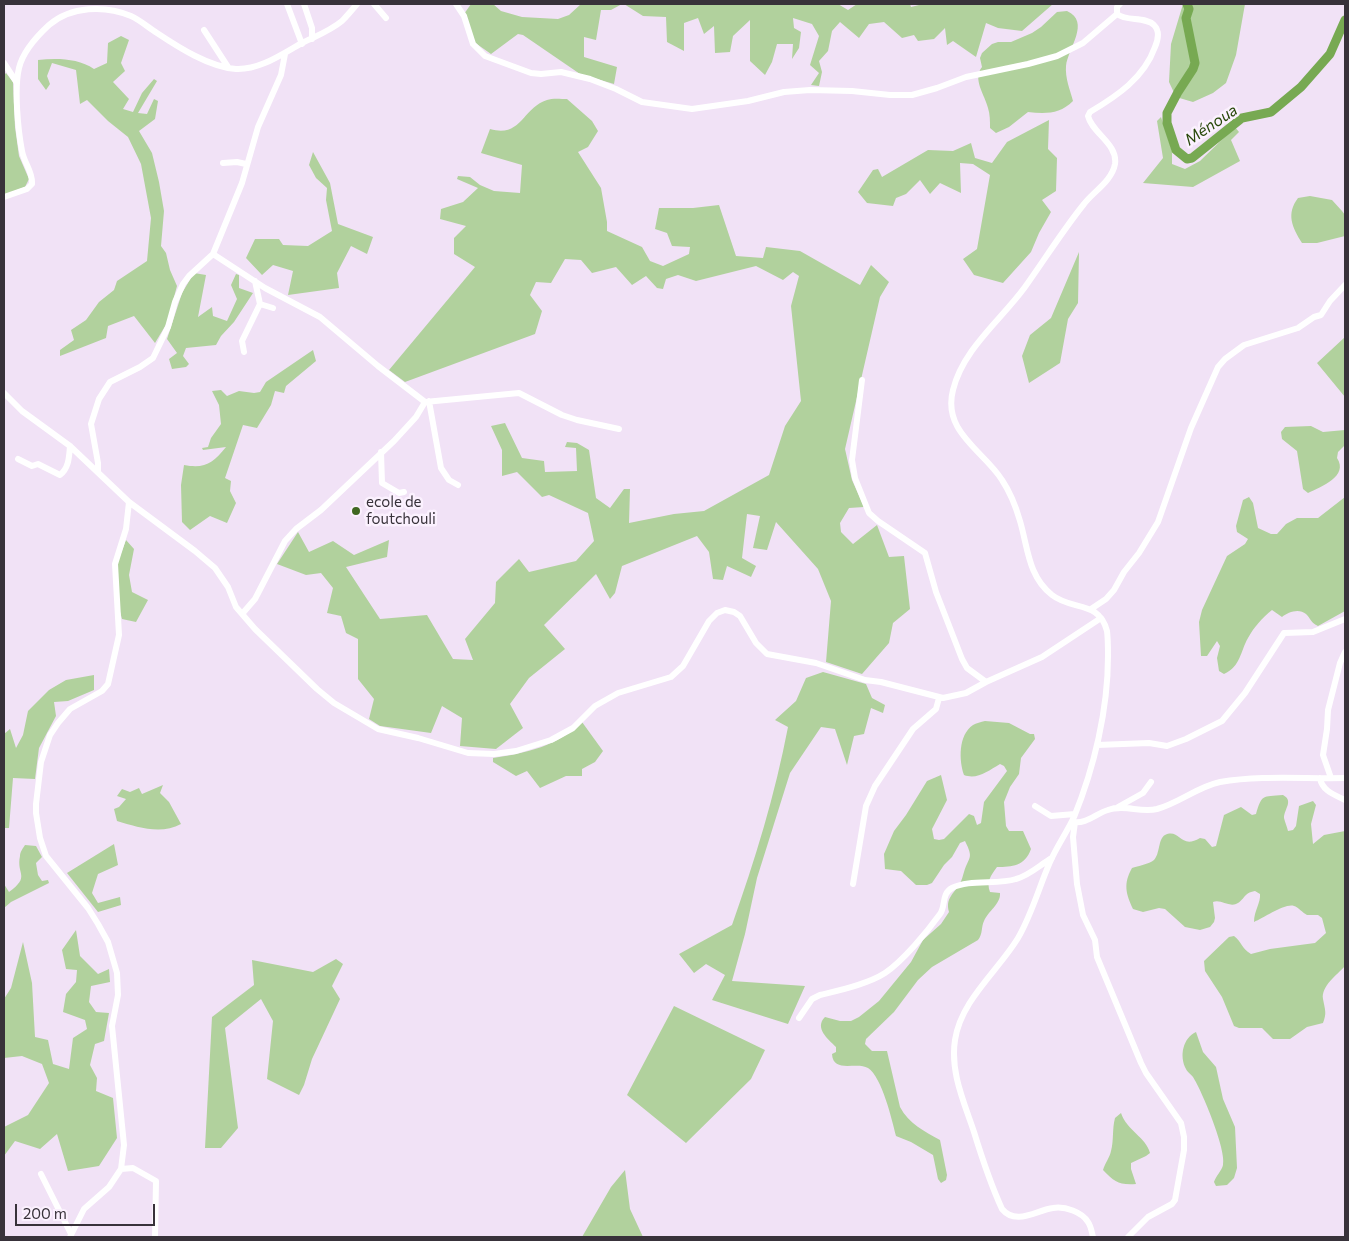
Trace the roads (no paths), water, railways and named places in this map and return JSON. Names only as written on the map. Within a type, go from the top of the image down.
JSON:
[{"type":"street","points":[[287,4],[302,44]]},
{"type":"street","points":[[304,4],[311,24],[312,39]]},
{"type":"street","points":[[4,197],[27,189],[32,180],[22,152],[19,134],[17,83],[20,64],[30,44],[57,19],[79,10],[104,10],[133,17],[199,58],[236,69],[263,63],[312,39],[342,21],[357,4]]},
{"type":"street","points":[[374,4],[386,18]]},
{"type":"street","points":[[456,4],[464,16],[473,44],[485,56],[531,73],[561,72],[590,79],[642,102],[692,109],[748,101],[784,92],[810,90],[912,95],[938,88],[966,77],[1057,56],[1083,44],[1117,14],[1117,7],[1120,4]]},
{"type":"street","points":[[1117,14],[1122,18],[1152,24],[1157,30],[1158,39],[1150,61],[1134,81],[1090,112],[1088,116],[1090,124],[1105,140],[1112,151],[1115,164],[1112,172],[1087,199],[1024,288],[973,350],[956,379],[951,399],[953,417],[965,440],[994,469],[1003,481],[1012,499],[1020,522],[1029,560],[1036,577],[1044,588],[1057,599],[1090,609],[1098,614],[1106,630],[1108,672],[1104,716],[1073,822],[1077,884],[1083,915],[1095,940],[1097,957],[1146,1073],[1182,1123],[1184,1136],[1184,1150],[1175,1200],[1172,1204],[1148,1217],[1128,1237]]},
{"type":"street","points":[[204,30],[228,67]]},
{"type":"street","points":[[98,472],[91,424],[95,408],[110,382],[140,367],[153,358],[168,327],[175,302],[183,284],[213,254],[236,200],[258,127],[281,75],[284,54]]},
{"type":"street","points":[[4,63],[17,83]]},
{"type":"street","points":[[223,163],[237,162],[246,164]]},
{"type":"street","points":[[213,254],[254,281],[320,316],[378,366],[427,402],[442,468],[449,480],[458,485]]},
{"type":"street","points":[[244,352],[242,341],[260,304],[254,281]]},
{"type":"street","points":[[1090,609],[1109,596],[1114,590],[1158,522],[1191,428],[1218,367],[1225,359],[1244,345],[1298,328],[1314,317],[1321,315],[1330,301],[1345,285]]},
{"type":"street","points":[[260,304],[273,308]]},
{"type":"street","points":[[862,380],[852,460],[855,478],[865,503],[870,513],[878,520],[925,553],[936,592],[962,660],[967,668],[986,682]]},
{"type":"street","points":[[4,393],[22,411],[70,446],[129,502],[216,568],[242,614],[268,644],[334,703],[370,725],[386,732],[418,738],[468,753],[502,753],[529,748],[551,740],[573,728],[595,706],[618,694],[671,677],[683,666],[709,621],[717,613],[725,610],[740,616],[756,643],[767,654],[816,663],[865,680],[881,682],[939,698],[966,693],[986,682],[1018,669],[1042,657],[1101,618]]},
{"type":"street","points":[[242,614],[252,603],[282,546],[292,533],[321,510],[381,452],[416,417],[427,402],[519,393],[562,415],[619,429]]},
{"type":"street","points":[[18,459],[32,466],[38,464],[60,475],[68,465],[70,446]]},
{"type":"street","points":[[381,452],[382,483],[399,492],[404,492]]},
{"type":"street","points":[[71,1236],[84,1209],[109,1187],[121,1169],[124,1145],[112,1026],[118,995],[116,971],[108,942],[88,908],[46,856],[40,838],[36,809],[41,762],[50,736],[70,709],[102,691],[108,684],[118,635],[115,564],[126,529],[129,502]]},
{"type":"street","points":[[1097,745],[1149,743],[1167,746],[1222,721],[1245,693],[1284,633],[1313,632],[1345,619]]},
{"type":"street","points":[[1331,778],[1323,755],[1328,710],[1340,663],[1345,652]]},
{"type":"street","points":[[853,884],[866,806],[876,786],[913,729],[936,709],[939,698]]},
{"type":"street","points":[[1320,778],[1324,789],[1345,800]]},
{"type":"street","points":[[1118,807],[1149,811],[1176,802],[1207,786],[1227,781],[1244,779],[1345,778]]},
{"type":"street","points":[[1073,822],[1089,820],[1118,807],[1143,793],[1151,782]]},
{"type":"street","points":[[1035,806],[1051,816],[1075,814]]},
{"type":"street","points":[[1073,822],[1052,858],[1019,936],[975,996],[963,1016],[955,1038],[954,1063],[959,1090],[1002,1210],[1010,1216],[1021,1217],[1052,1208],[1070,1210],[1084,1217],[1089,1223],[1093,1237]]},
{"type":"street","points":[[799,1018],[812,999],[877,978],[890,970],[937,918],[943,909],[945,896],[953,888],[1024,877],[1052,858]]},
{"type":"street","points":[[121,1169],[133,1168],[156,1181],[155,1237]]},
{"type":"street","points":[[41,1174],[71,1236]]},
{"type":"waterway","name":"Ménoua","points":[[1187,4],[1189,9],[1186,18],[1195,63],[1167,113],[1167,123],[1176,150],[1187,159],[1192,158],[1242,118],[1271,112],[1301,87],[1330,54],[1345,20]]},
{"type":"place","name":"ecole de foutchouli","points":[[356,511]]}]
